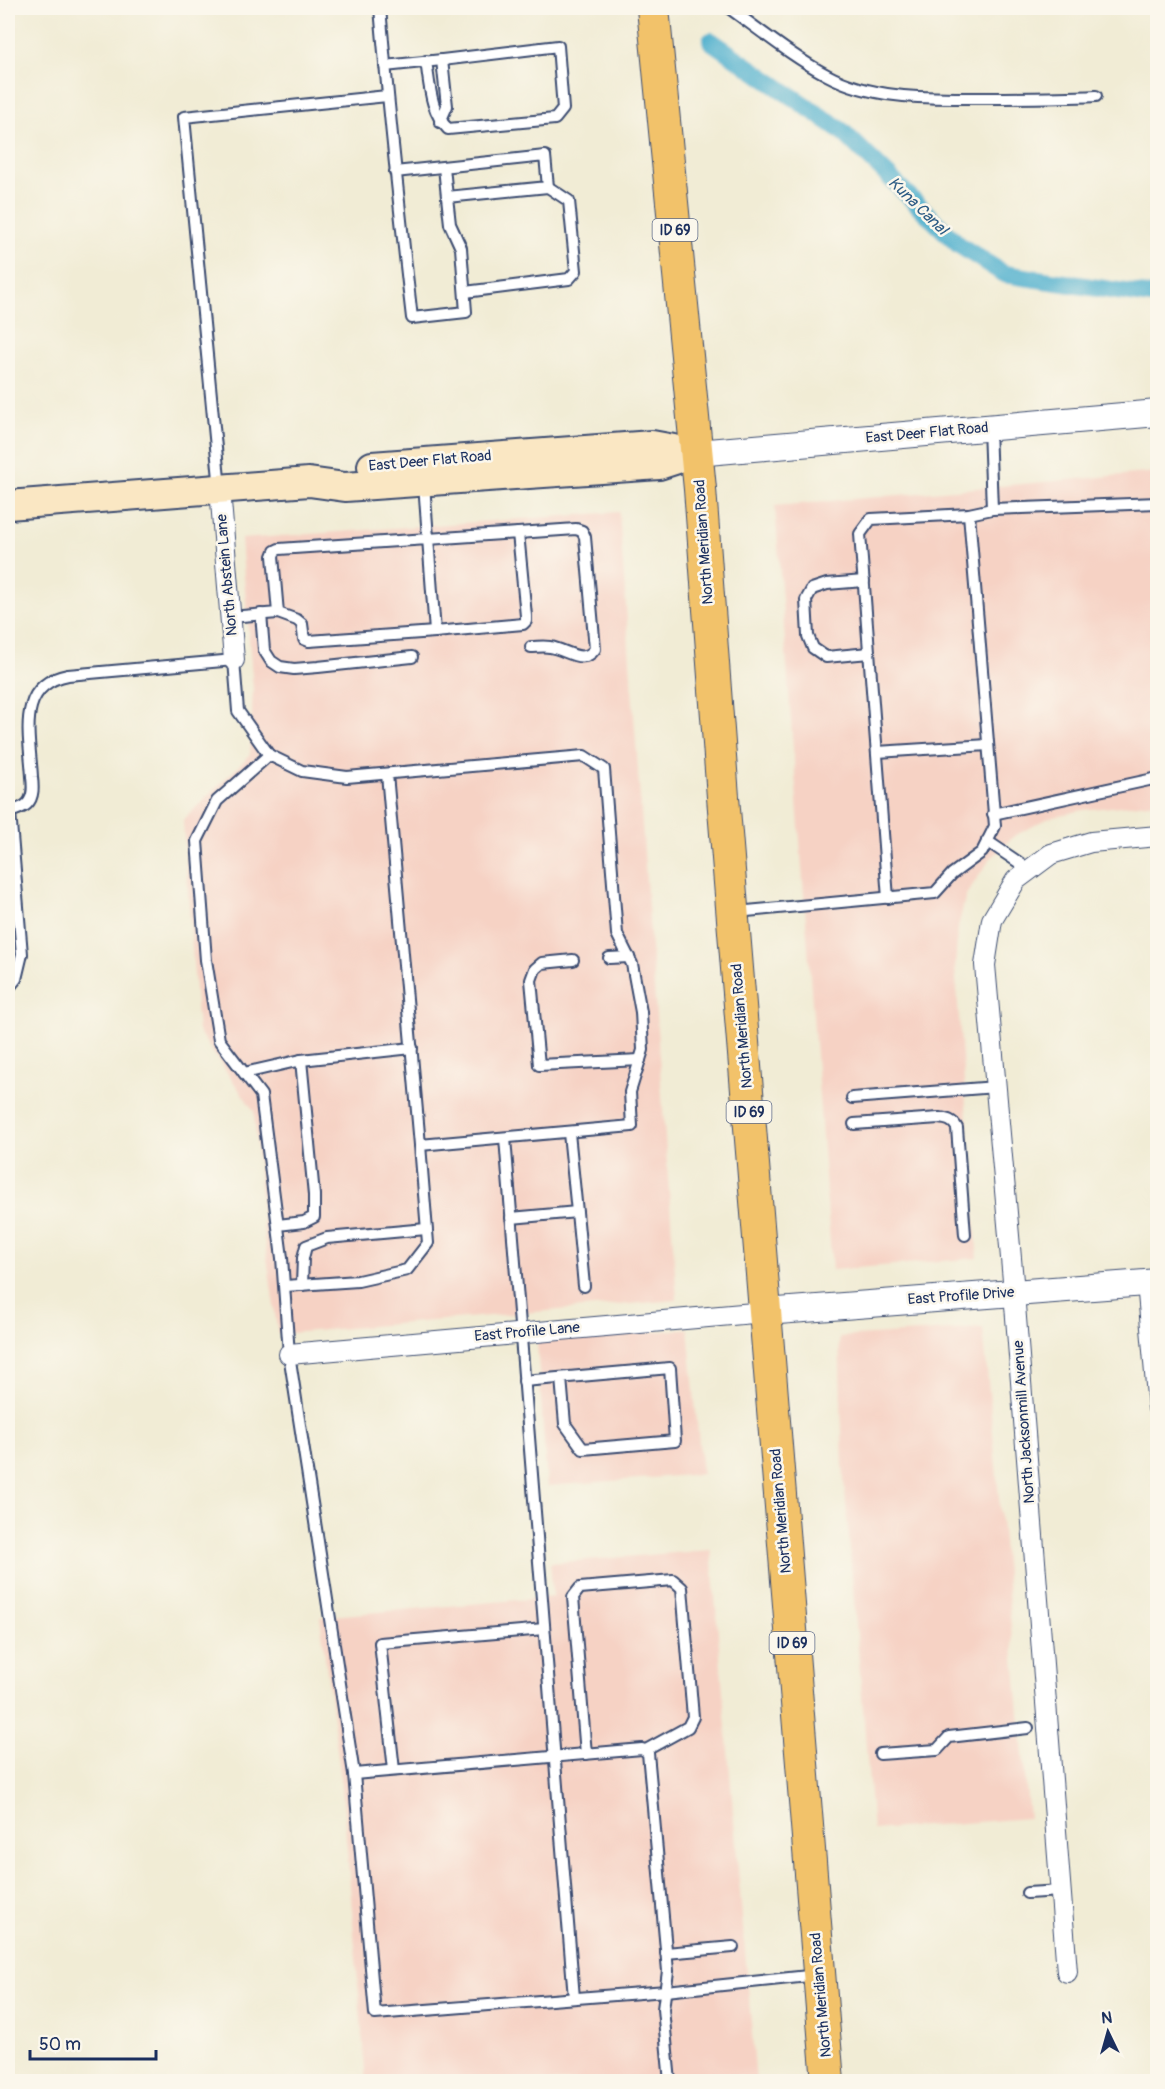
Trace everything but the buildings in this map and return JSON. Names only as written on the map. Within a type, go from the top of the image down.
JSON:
[{"type":"main road","name":"North Meridian Road","points":[[653,8],[696,453],[828,2082]]},
{"type":"main road","name":"East Deer Flat Road","points":[[309,482],[346,468],[421,461],[652,445],[696,453]]},
{"type":"main road","name":"East Deer Flat Road","points":[[8,505],[309,482],[345,487],[659,465],[696,453]]},
{"type":"street","name":"East Deer Flat Road","points":[[696,453],[1158,413]]},
{"type":"street","name":"North Abstein Lane","points":[[220,489],[234,660]]},
{"type":"street","points":[[1023,875],[1051,854],[1091,842],[1158,836]]},
{"type":"street","name":"North Jacksonmill Avenue","points":[[1023,875],[992,920],[985,965],[1014,1292],[1067,1972]]},
{"type":"street","points":[[1152,1282],[1158,1408]]},
{"type":"street","name":"East Profile Drive","points":[[765,1312],[1152,1282]]},
{"type":"street","name":"East Profile Lane","points":[[290,1354],[765,1312]]},
{"type":"lane","points":[[380,8],[387,96],[412,318],[466,312],[460,248],[450,224],[444,167]]},
{"type":"lane","points":[[729,8],[828,76],[871,90],[925,98],[1096,96]]},
{"type":"lane","points":[[385,66],[426,61],[442,60],[558,46],[563,109],[555,119],[448,129],[441,122],[433,107],[426,61]]},
{"type":"lane","points":[[441,122],[447,106],[442,60]]},
{"type":"lane","points":[[220,489],[184,117],[387,96]]},
{"type":"lane","points":[[395,172],[545,156],[548,187]]},
{"type":"lane","points":[[447,197],[548,187],[569,201],[576,271],[569,279],[465,292]]},
{"type":"lane","points":[[989,428],[992,509]]},
{"type":"lane","points":[[423,481],[435,632]]},
{"type":"lane","points":[[888,898],[860,534],[871,519],[969,514],[992,509],[1158,503]]},
{"type":"lane","points":[[733,913],[935,893],[952,874],[982,852],[995,826],[969,514]]},
{"type":"lane","points":[[278,613],[273,556],[275,551],[576,529],[582,531],[585,537],[595,649],[589,656],[584,657],[551,647],[531,647]]},
{"type":"lane","points":[[230,617],[278,613],[302,624],[304,639],[309,641],[519,626],[526,621],[518,533]]},
{"type":"lane","points":[[864,581],[827,584],[812,589],[806,600],[805,610],[808,636],[813,648],[826,657],[869,653]]},
{"type":"lane","points":[[261,614],[264,650],[271,661],[280,667],[294,669],[412,657]]},
{"type":"lane","points":[[8,989],[16,979],[22,954],[9,812],[27,804],[33,793],[29,726],[32,697],[43,685],[60,676],[234,660],[238,711],[269,755],[302,771],[347,777],[584,756],[604,769],[617,934],[632,964],[641,1011],[643,1050],[630,1092],[632,1126],[420,1145]]},
{"type":"lane","points":[[877,752],[988,745]]},
{"type":"lane","points":[[269,755],[217,801],[197,841],[206,960],[219,1040],[261,1095],[285,1286],[290,1354],[354,1774],[375,2014],[666,1991],[819,1975]]},
{"type":"lane","points":[[285,1286],[358,1281],[407,1270],[428,1243],[387,774]]},
{"type":"lane","points":[[993,814],[1158,778]]},
{"type":"lane","points":[[987,841],[1023,875]]},
{"type":"lane","points":[[609,958],[629,957]]},
{"type":"lane","points":[[573,960],[542,963],[535,969],[531,980],[539,1065],[640,1060]]},
{"type":"lane","points":[[244,1073],[301,1060],[412,1048]]},
{"type":"lane","points":[[278,1225],[304,1222],[314,1217],[314,1195],[301,1060]]},
{"type":"lane","points":[[852,1098],[996,1087]]},
{"type":"lane","points":[[855,1124],[939,1118],[954,1123],[957,1128],[964,1235]]},
{"type":"lane","points":[[569,1133],[584,1286]]},
{"type":"lane","points":[[505,1138],[574,1998]]},
{"type":"lane","points":[[512,1218],[577,1212]]},
{"type":"lane","points":[[302,1285],[306,1246],[327,1238],[426,1229]]},
{"type":"lane","points":[[524,1381],[670,1368],[675,1441],[583,1449],[565,1424],[561,1378]]},
{"type":"lane","points":[[354,1774],[645,1750],[688,1727],[693,1717],[682,1588],[673,1580],[580,1588],[573,1597],[586,1754]]},
{"type":"lane","points":[[394,1770],[380,1643],[544,1629]]},
{"type":"lane","points":[[880,1754],[937,1750],[949,1737],[1028,1728]]},
{"type":"lane","points":[[645,1750],[648,1754],[668,1971],[663,2009],[670,2082]]},
{"type":"lane","points":[[1027,1893],[1060,1891]]},
{"type":"lane","points":[[666,1953],[733,1947]]},
{"type":"shaded area","points":[[1157,472],[1157,802],[1083,810],[1049,818],[1014,836],[990,859],[966,895],[958,927],[955,967],[978,1258],[832,1270],[775,506]]},
{"type":"shaded area","points":[[619,512],[677,1300],[278,1334],[264,1236],[254,1111],[198,1031],[183,820],[250,755],[253,689],[241,539]]},
{"type":"shaded area","points":[[983,1328],[1029,1818],[873,1830],[843,1467],[839,1337]]},
{"type":"shaded area","points":[[688,1329],[702,1474],[547,1486],[537,1342]]},
{"type":"shaded area","points":[[711,1550],[756,2081],[658,2082],[657,2078],[620,2082],[366,2081],[342,1787],[320,1617],[553,1597],[550,1563]]},
{"type":"waterway","name":"Kuna Canal","points":[[711,41],[842,131],[959,245],[1004,274],[1158,297]]}]
